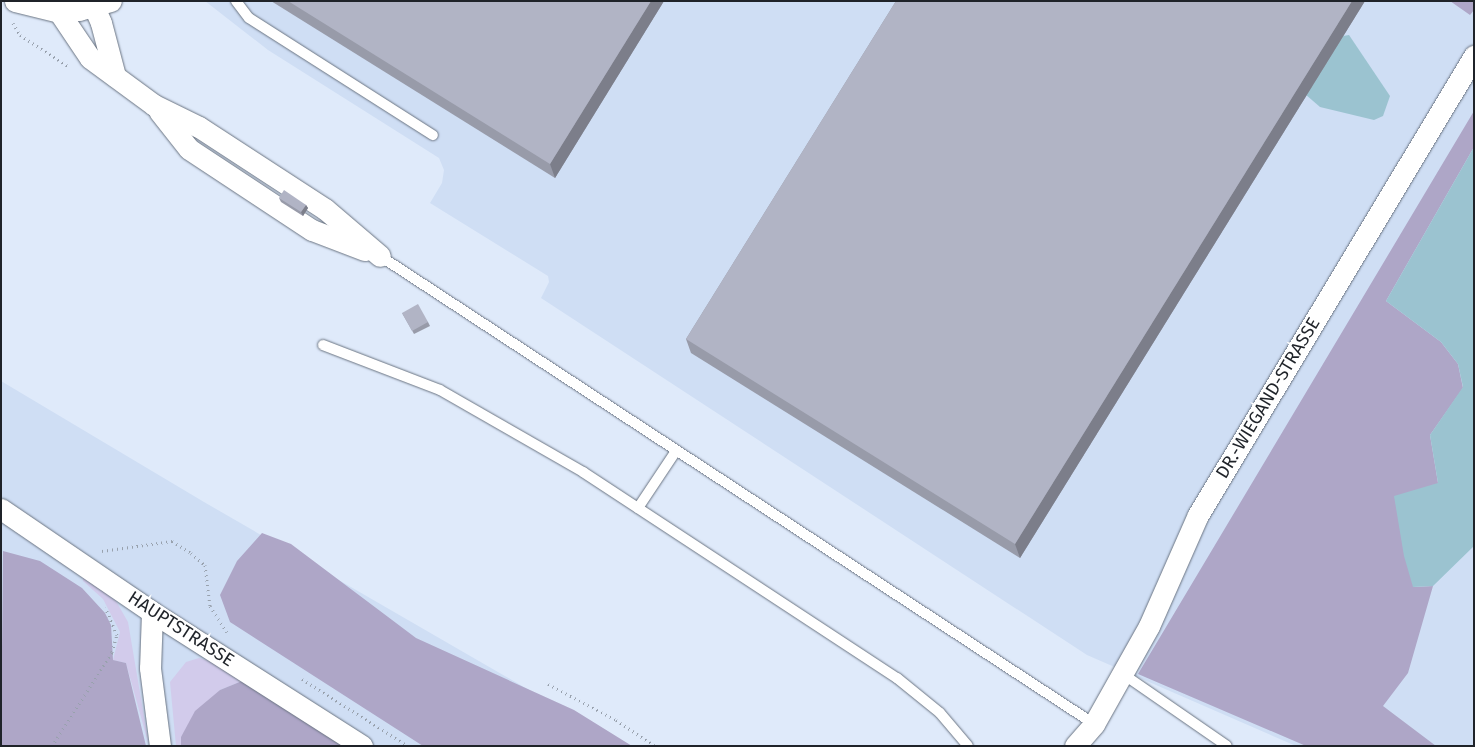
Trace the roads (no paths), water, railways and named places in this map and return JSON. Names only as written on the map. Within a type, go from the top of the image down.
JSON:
[{"type":"street","points":[[15,1],[59,12],[97,3],[114,76]]},
{"type":"street","points":[[59,12],[90,58],[154,105],[189,149],[312,230],[380,256]]},
{"type":"street","name":"DR.-WIEGAND-STRASSE","points":[[1075,746],[1094,724],[1149,626],[1198,515],[1474,56]]},
{"type":"street","name":"HAUPTSTRASSE","points":[[1,509],[152,612],[362,746]]},
{"type":"street","points":[[152,612],[150,668],[160,746]]},
{"type":"lane","points":[[236,1],[250,18],[433,135]]},
{"type":"lane","points":[[380,256],[1094,724]]},
{"type":"lane","points":[[323,345],[440,390],[583,472],[896,678],[940,713],[968,746]]},
{"type":"lane","points":[[638,508],[676,450]]},
{"type":"lane","points":[[1123,674],[1227,746]]}]
